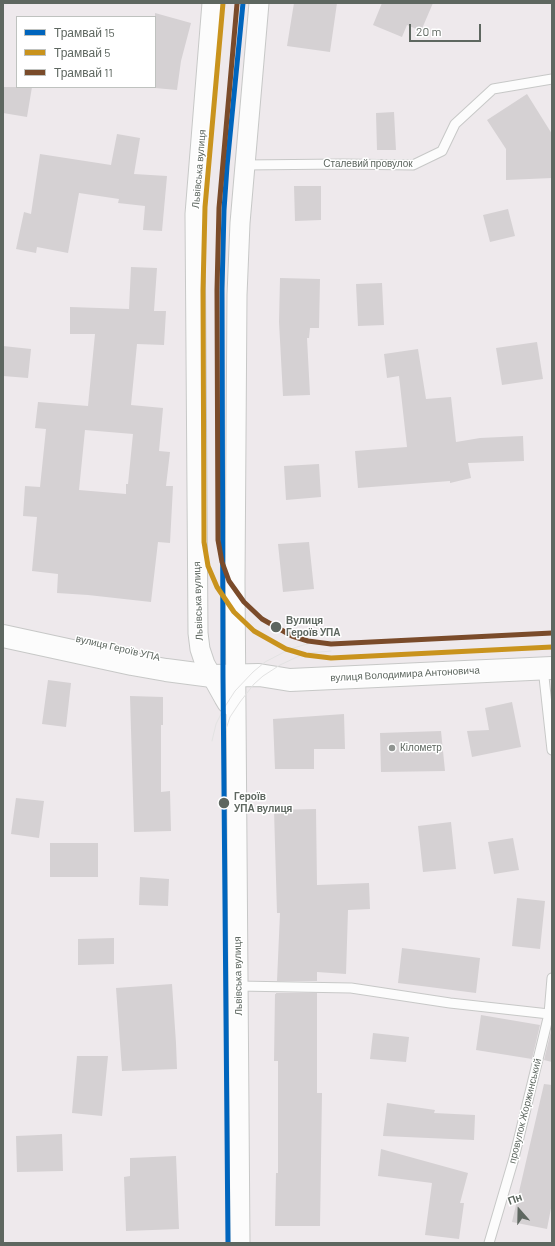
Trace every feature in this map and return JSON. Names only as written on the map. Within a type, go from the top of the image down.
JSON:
[{"type":"street","name":"Львівська вулиця","points":[[212,3],[195,214],[198,606],[200,649],[208,670],[224,698],[227,703],[235,709]]},
{"type":"street","name":"Львівська вулиця","points":[[240,1243],[235,709],[237,295],[244,165],[259,3]]},
{"type":"street","name":"вулиця Героїв УПА","points":[[3,620],[134,654],[208,670],[235,673]]},
{"type":"street","name":"вулиця Героїв УПА","points":[[3,636],[139,666],[166,670],[208,670]]},
{"type":"street","name":"вулиця Володимира Антоновича","points":[[235,673],[253,672],[259,675],[290,680],[548,668]]},
{"type":"lane","name":"Сталевий провулок","points":[[244,165],[343,164],[414,166],[442,151],[455,124],[493,89],[552,79]]},
{"type":"lane","points":[[548,668],[552,750]]},
{"type":"lane","name":"провулок Жоржинський","points":[[489,1243],[514,1158],[549,1014],[552,978]]},
{"type":"lane","points":[[238,986],[351,988],[450,1003],[549,1014]]},
{"type":"building","points":[[294,3],[337,3],[330,52],[287,46]]},
{"type":"building","points":[[382,3],[433,3],[421,31],[407,25],[402,37],[373,25]]},
{"type":"building","points":[[155,13],[191,23],[181,61],[177,90],[155,88]]},
{"type":"building","points":[[3,87],[32,88],[27,117],[3,113]]},
{"type":"building","points":[[527,94],[552,134],[552,178],[506,180],[506,149],[487,120]]},
{"type":"building","points":[[394,112],[396,150],[377,150],[376,113]]},
{"type":"building","points":[[117,134],[140,138],[134,174],[167,176],[162,231],[143,230],[145,206],[118,203],[119,199],[79,193],[68,253],[37,247],[36,253],[16,249],[24,212],[31,214],[40,154],[111,165]]},
{"type":"building","points":[[294,186],[321,186],[321,220],[295,221]]},
{"type":"building","points":[[508,209],[515,236],[490,242],[483,215]]},
{"type":"building","points":[[131,267],[157,268],[154,311],[166,311],[164,345],[137,344],[131,405],[163,408],[159,451],[170,452],[166,486],[173,486],[170,543],[158,542],[151,602],[57,593],[58,574],[32,571],[37,517],[23,516],[25,486],[40,487],[46,429],[35,428],[38,402],[88,406],[95,334],[70,334],[70,307],[129,309]],"holes":[[[85,430],[133,434],[126,494],[79,490]]]},
{"type":"building","points":[[280,278],[320,279],[319,328],[310,328],[309,338],[307,338],[310,395],[283,396],[279,322]]},
{"type":"building","points":[[382,283],[384,325],[358,326],[356,284]]},
{"type":"building","points":[[537,342],[543,379],[502,385],[496,348]]},
{"type":"building","points":[[3,346],[31,349],[28,378],[3,376]]},
{"type":"building","points":[[418,349],[426,399],[451,397],[456,442],[480,438],[523,436],[524,461],[468,463],[471,478],[450,483],[450,481],[358,488],[355,451],[407,447],[399,376],[387,378],[384,354]]},
{"type":"building","points":[[319,464],[321,497],[286,500],[284,466]]},
{"type":"building","points":[[309,542],[314,589],[283,592],[278,544]]},
{"type":"building","points":[[48,680],[71,683],[66,727],[42,724]]},
{"type":"building","points":[[130,696],[163,697],[163,725],[161,725],[161,792],[170,791],[171,831],[134,832]]},
{"type":"building","points":[[512,702],[521,747],[472,757],[467,731],[489,730],[485,708]]},
{"type":"building","points":[[344,714],[345,749],[314,749],[314,769],[275,769],[273,719]]},
{"type":"building","points":[[441,731],[445,771],[381,772],[380,733]]},
{"type":"building","points":[[16,798],[44,801],[39,838],[11,834]]},
{"type":"building","points":[[316,809],[317,885],[369,883],[370,909],[348,910],[346,974],[317,972],[317,981],[277,981],[280,913],[277,913],[274,810]]},
{"type":"building","points":[[451,822],[456,869],[423,872],[418,826]]},
{"type":"building","points":[[513,838],[519,870],[494,874],[488,842]]},
{"type":"building","points":[[50,843],[98,843],[98,877],[50,877]]},
{"type":"building","points":[[140,877],[169,879],[168,906],[139,905]]},
{"type":"building","points":[[517,898],[545,901],[540,949],[512,946]]},
{"type":"building","points":[[114,938],[114,964],[78,965],[78,939]]},
{"type":"building","points":[[402,948],[480,958],[476,993],[398,983]]},
{"type":"building","points":[[172,984],[177,1069],[122,1071],[116,988]]},
{"type":"building","points":[[276,993],[317,993],[317,1093],[322,1093],[320,1226],[275,1226],[276,1173],[278,1173],[278,1061],[274,1061]]},
{"type":"building","points":[[481,1015],[540,1025],[532,1059],[476,1050]]},
{"type":"building","points":[[552,1027],[552,1062],[544,1060]]},
{"type":"building","points":[[373,1033],[409,1037],[406,1062],[370,1059]]},
{"type":"building","points":[[77,1056],[108,1056],[102,1116],[72,1113]]},
{"type":"building","points":[[544,1084],[552,1085],[552,1203],[547,1229],[512,1222]]},
{"type":"building","points":[[387,1103],[435,1110],[434,1113],[475,1115],[474,1140],[383,1136]]},
{"type":"building","points":[[62,1134],[63,1171],[17,1172],[16,1136]]},
{"type":"building","points":[[381,1149],[468,1173],[460,1203],[464,1203],[459,1239],[425,1235],[432,1183],[378,1176]]},
{"type":"building","points":[[176,1156],[179,1229],[126,1231],[124,1177],[130,1176],[130,1158]]},
{"type":"tram line","name":"5","points":[[223,3],[205,207],[203,290],[204,542],[208,566],[217,587],[234,612],[254,631],[286,649],[306,655],[331,658],[552,647]]},
{"type":"tram line","name":"15","points":[[228,1243],[223,676],[222,289],[224,210],[227,166],[243,3]]},
{"type":"tram line","name":"11","points":[[237,4],[219,208],[217,290],[218,540],[222,562],[229,581],[244,602],[262,619],[292,636],[308,641],[331,644],[552,633]]},
{"type":"tram line","points":[[212,741],[216,724],[235,691],[265,662],[290,649],[307,644],[337,640]]},
{"type":"tram line","points":[[224,735],[230,717],[254,684],[263,676],[280,665],[299,656],[309,653],[331,651]]},
{"type":"place","name":"Вулиця Героїв УПА","points":[[276,627]]},
{"type":"place","name":"Кілометр","points":[[392,748]]},
{"type":"place","name":"Героїв УПА вулиця","points":[[224,803]]}]
